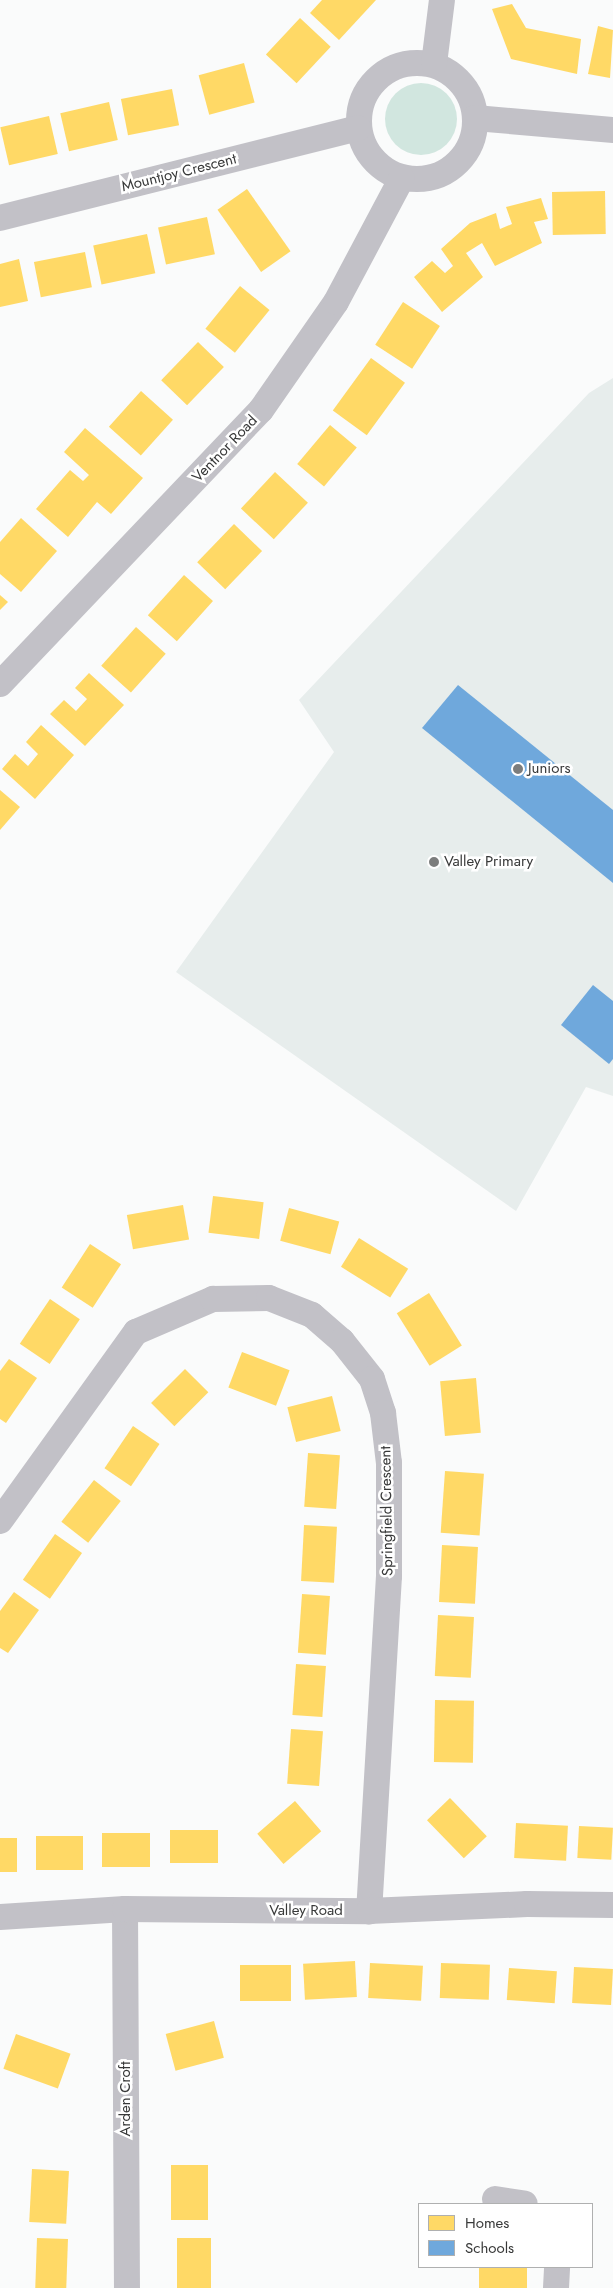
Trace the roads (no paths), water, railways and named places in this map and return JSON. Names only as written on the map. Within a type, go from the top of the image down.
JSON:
[{"type":"street","points":[[434,64],[442,0]]},
{"type":"street","points":[[407,62],[434,64],[456,77],[468,93],[475,118],[469,148],[451,169],[423,179],[402,178],[374,162],[364,147],[358,128],[364,94],[385,71],[407,62]]},
{"type":"street","points":[[475,118],[613,130]]},
{"type":"street","name":"Mountjoy Crescent","points":[[0,218],[358,128]]},
{"type":"street","name":"Ventnor Road","points":[[0,684],[261,410],[336,302],[402,178]]},
{"type":"street","name":"Springfield Crescent","points":[[0,1521],[136,1332],[213,1298],[269,1298],[312,1315],[342,1341],[372,1379],[383,1413],[389,1463],[389,1576],[369,1911]]},
{"type":"street","name":"Valley Road","points":[[0,1917],[124,1910],[369,1911],[527,1904],[613,1905]]},
{"type":"street","name":"Arden Croft","points":[[124,1910],[126,2288]]},
{"type":"street","points":[[495,2199],[519,2203]]},
{"type":"street","points":[[556,2288],[557,2268]]},
{"type":"place","name":"Juniors","points":[[518,769]]},
{"type":"place","name":"Valley Primary","points":[[434,862]]}]
